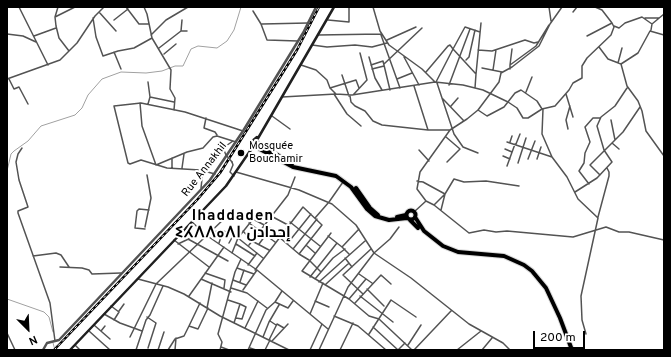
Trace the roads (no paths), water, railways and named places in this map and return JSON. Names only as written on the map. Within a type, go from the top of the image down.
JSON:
[{"type":"highway","points":[[255,143],[289,165],[332,174],[344,181],[375,216],[389,220],[415,217]]},
{"type":"highway","points":[[255,143],[294,165],[321,170],[344,177],[360,193],[375,213],[385,217],[408,218]]},
{"type":"highway","points":[[408,211],[414,212],[415,217],[424,231],[443,246],[466,253],[504,256],[532,271],[546,288],[560,318],[570,350],[558,319],[543,289],[529,272],[521,266],[504,259],[457,254],[445,250],[428,239],[408,218],[408,211]]},
{"type":"main road","points":[[70,350],[234,176],[255,143],[280,97],[334,7]]},
{"type":"street","points":[[23,7],[20,8],[48,66]]},
{"type":"street","points":[[58,7],[55,17],[56,28],[59,38],[69,52]]},
{"type":"street","points":[[55,17],[75,7]]},
{"type":"street","points":[[28,104],[19,87],[14,89],[8,79],[48,66],[60,60],[69,52],[86,31],[93,18],[104,7]]},
{"type":"street","points":[[144,7],[152,38],[170,66],[170,89],[175,98],[174,110]]},
{"type":"street","points":[[151,35],[166,20],[188,7]]},
{"type":"street","name":"Rue Annakhil","points":[[56,342],[215,174],[298,42],[316,7]]},
{"type":"street","points":[[327,20],[349,22],[349,7]]},
{"type":"street","points":[[372,7],[383,44],[400,88]]},
{"type":"street","points":[[549,7],[551,23]]},
{"type":"street","points":[[482,68],[502,72],[510,69],[539,46],[551,23],[562,7]]},
{"type":"street","points":[[573,12],[577,7]]},
{"type":"street","points":[[595,7],[601,8],[614,26],[619,28],[625,22],[640,18],[659,18]]},
{"type":"street","points":[[114,20],[127,8],[139,24],[149,24]]},
{"type":"street","points":[[253,11],[261,24],[267,40],[298,42]]},
{"type":"street","points":[[99,12],[116,31]]},
{"type":"street","points":[[621,64],[638,53],[646,35],[651,30],[652,24],[664,14]]},
{"type":"street","points":[[93,18],[96,38],[103,56],[114,52],[135,48],[152,38]]},
{"type":"street","points":[[645,18],[652,24]]},
{"type":"street","points":[[159,48],[181,30],[182,20]]},
{"type":"street","points":[[261,24],[308,23]]},
{"type":"street","points":[[475,88],[481,23]]},
{"type":"street","points":[[510,65],[520,59],[538,42],[544,30],[551,23]]},
{"type":"street","points":[[587,36],[612,23]]},
{"type":"street","points":[[280,97],[290,95],[328,94],[350,96],[436,83],[475,88],[508,102],[517,108],[524,118],[529,117],[543,109],[554,108],[573,83],[582,78],[582,68],[585,61],[612,32],[614,26]]},
{"type":"street","points":[[386,40],[416,27]]},
{"type":"street","points":[[436,83],[465,27],[480,32]]},
{"type":"street","points":[[34,36],[56,28]]},
{"type":"street","points":[[372,69],[384,65],[422,28]]},
{"type":"street","points":[[449,85],[470,29]]},
{"type":"street","points":[[181,30],[187,31]]},
{"type":"street","points":[[465,61],[469,57],[475,30]]},
{"type":"street","points":[[651,30],[664,35]]},
{"type":"street","points":[[7,34],[28,37],[38,44]]},
{"type":"street","points":[[318,35],[381,34]]},
{"type":"street","points":[[381,34],[388,43],[426,72],[436,83],[450,120],[451,130],[463,147],[478,153]]},
{"type":"street","points":[[478,50],[496,50],[525,40],[534,43],[538,42]]},
{"type":"street","points":[[312,45],[327,47],[355,45],[372,47],[388,43]]},
{"type":"street","points":[[163,55],[176,44]]},
{"type":"street","points":[[426,72],[450,45],[476,74]]},
{"type":"street","points":[[599,47],[608,59],[621,64]]},
{"type":"street","points":[[618,63],[622,48]]},
{"type":"street","points":[[510,69],[512,49]]},
{"type":"street","points":[[493,70],[496,50]]},
{"type":"street","points":[[114,52],[121,69]]},
{"type":"street","points":[[350,96],[367,80],[360,53]]},
{"type":"street","points":[[404,56],[419,85]]},
{"type":"street","points":[[369,57],[375,78],[382,91]]},
{"type":"street","points":[[371,65],[382,61],[390,90]]},
{"type":"street","points":[[621,64],[628,88],[640,107],[646,131],[664,156]]},
{"type":"street","points":[[300,65],[316,70],[327,80],[330,88],[346,114],[361,126]]},
{"type":"street","points":[[502,72],[499,82],[478,110],[464,122],[451,130],[420,172],[417,181],[418,192],[425,202],[434,205],[469,233],[484,230],[496,232],[540,233],[573,237],[609,227],[619,232],[633,233],[664,240]]},
{"type":"street","points":[[396,79],[412,73]]},
{"type":"street","points":[[342,75],[351,102],[354,106],[365,112],[380,124],[428,130],[451,130]]},
{"type":"street","points":[[526,92],[532,77]]},
{"type":"street","points":[[330,88],[356,80],[359,88]]},
{"type":"street","points":[[148,82],[150,97],[148,104]]},
{"type":"street","points":[[414,86],[428,130]]},
{"type":"street","points":[[575,192],[589,184],[600,175],[612,161],[604,150],[597,126],[600,118],[615,106],[628,88]]},
{"type":"street","points":[[478,110],[487,116],[504,107],[518,91],[526,92],[539,103],[543,109],[542,134],[552,157],[567,177],[578,199],[598,218]]},
{"type":"street","points":[[566,94],[573,117]]},
{"type":"street","points":[[150,97],[174,102]]},
{"type":"street","points":[[442,97],[464,122]]},
{"type":"street","points":[[451,106],[458,98]]},
{"type":"street","points":[[215,174],[203,170],[172,169],[141,160],[130,164],[127,161],[113,107],[140,103],[148,104],[206,118],[243,131]]},
{"type":"street","points":[[140,103],[142,126],[155,165]]},
{"type":"street","points":[[568,129],[566,120],[570,106]]},
{"type":"street","points":[[600,175],[590,165],[615,140],[640,107]]},
{"type":"street","points":[[271,115],[290,129]]},
{"type":"street","points":[[206,118],[204,128],[215,132],[217,136],[236,142]]},
{"type":"street","points":[[589,184],[579,171],[584,163],[585,153],[590,142],[585,127],[593,118],[600,118]]},
{"type":"street","points":[[611,120],[615,140]]},
{"type":"street","points":[[507,166],[520,134]]},
{"type":"street","points":[[155,165],[203,148],[212,138],[217,136]]},
{"type":"street","points":[[512,136],[509,142],[552,157]]},
{"type":"street","points":[[446,137],[460,149],[448,162]]},
{"type":"street","points":[[518,163],[526,138]]},
{"type":"street","points":[[233,141],[223,148],[226,156],[232,162],[233,165],[230,172],[234,176]]},
{"type":"street","points":[[528,159],[534,142]]},
{"type":"street","points":[[612,143],[619,148]]},
{"type":"street","points":[[537,159],[541,147]]},
{"type":"street","points":[[22,148],[18,154],[16,162],[19,180],[28,207],[18,211],[18,213],[50,303],[56,342],[47,343],[43,350]]},
{"type":"street","points":[[505,149],[512,152]]},
{"type":"street","points":[[419,150],[429,161]]},
{"type":"street","points":[[182,169],[184,154]]},
{"type":"street","points":[[503,156],[510,158]]},
{"type":"street","points":[[172,158],[172,169]]},
{"type":"street","points":[[586,334],[582,320],[581,296],[609,176],[607,168]]},
{"type":"street","points":[[201,190],[203,170]]},
{"type":"street","points":[[236,172],[329,202],[344,213],[359,229],[365,241],[374,253],[411,278],[451,311],[492,338],[503,343],[508,349]]},
{"type":"street","points":[[147,175],[151,194],[149,210],[145,228],[135,227],[137,211],[139,208],[149,210]]},
{"type":"street","points":[[248,252],[252,241],[291,189],[295,177]]},
{"type":"street","points":[[434,205],[445,194],[454,179],[464,182],[486,181],[519,186]]},
{"type":"street","points":[[293,249],[344,181]]},
{"type":"street","points":[[417,181],[445,194]]},
{"type":"street","points":[[441,210],[445,194]]},
{"type":"street","points":[[414,212],[425,202]]},
{"type":"street","points":[[243,291],[263,258],[302,208],[311,214],[322,225],[299,254]]},
{"type":"street","points":[[287,244],[311,214]]},
{"type":"street","points":[[271,216],[288,225]]},
{"type":"street","points":[[130,337],[156,284],[226,217]]},
{"type":"street","points":[[232,253],[239,237],[253,219],[281,234]]},
{"type":"street","points":[[192,222],[206,235],[256,270],[328,329]]},
{"type":"street","points":[[290,222],[320,246]]},
{"type":"street","points":[[249,223],[259,232],[275,242]]},
{"type":"street","points":[[319,350],[343,296],[351,283],[374,253],[390,239],[398,227]]},
{"type":"street","points":[[342,247],[359,229]]},
{"type":"street","points":[[243,231],[252,241],[269,250]]},
{"type":"street","points":[[178,244],[203,232]]},
{"type":"street","points":[[210,232],[234,234],[263,258]]},
{"type":"street","points":[[219,244],[223,232]]},
{"type":"street","points":[[331,232],[302,271],[349,299],[369,316],[379,319],[413,350],[451,311]]},
{"type":"street","points":[[229,243],[234,234]]},
{"type":"street","points":[[259,244],[265,236]]},
{"type":"street","points":[[328,236],[349,254]]},
{"type":"street","points":[[279,237],[299,254],[309,260],[321,272]]},
{"type":"street","points":[[188,239],[228,261]]},
{"type":"street","points":[[174,240],[188,253],[210,268]]},
{"type":"street","points":[[319,282],[365,241]]},
{"type":"street","points":[[310,277],[337,243]]},
{"type":"street","points":[[236,244],[255,256]]},
{"type":"street","points":[[306,245],[315,253]]},
{"type":"street","points":[[189,297],[224,247]]},
{"type":"street","points":[[315,279],[333,258],[345,249]]},
{"type":"street","points":[[343,275],[371,249]]},
{"type":"street","points":[[33,256],[56,253],[61,255],[68,267]]},
{"type":"street","points":[[248,265],[257,253]]},
{"type":"street","points":[[345,258],[352,267]]},
{"type":"street","points":[[220,350],[222,342],[218,335],[233,280],[241,259]]},
{"type":"street","points":[[326,284],[349,263]]},
{"type":"street","points":[[60,267],[88,269],[92,274],[121,273]]},
{"type":"street","points":[[237,268],[254,274]]},
{"type":"street","points":[[240,283],[244,270]]},
{"type":"street","points":[[340,272],[363,294]]},
{"type":"street","points":[[205,273],[225,280],[224,288]]},
{"type":"street","points":[[359,274],[372,284]]},
{"type":"street","points":[[354,303],[381,275],[391,284]]},
{"type":"street","points":[[137,278],[163,286],[189,297],[223,318],[289,350]]},
{"type":"street","points":[[202,278],[230,292]]},
{"type":"street","points":[[349,299],[366,279]]},
{"type":"street","points":[[233,280],[247,285]]},
{"type":"street","points":[[189,326],[198,329],[208,308],[212,283]]},
{"type":"street","points":[[310,314],[323,283]]},
{"type":"street","points":[[136,350],[147,317],[150,315],[163,286]]},
{"type":"street","points":[[231,288],[243,291],[267,308]]},
{"type":"street","points":[[367,289],[385,306]]},
{"type":"street","points":[[256,350],[249,349],[255,333],[267,308],[275,302],[282,291]]},
{"type":"street","points":[[360,296],[393,322]]},
{"type":"street","points":[[228,300],[246,307],[242,319],[236,318]]},
{"type":"street","points":[[275,302],[289,308],[294,300]]},
{"type":"street","points":[[368,334],[379,319],[385,306],[392,300],[416,317]]},
{"type":"street","points":[[245,328],[258,301]]},
{"type":"street","points":[[315,301],[329,307]]},
{"type":"street","points":[[168,350],[176,338],[184,336],[200,303]]},
{"type":"street","points":[[114,320],[124,304]]},
{"type":"street","points":[[234,323],[240,304]]},
{"type":"street","points":[[263,337],[279,305]]},
{"type":"street","points":[[111,306],[119,311]]},
{"type":"street","points":[[104,314],[114,320],[142,331]]},
{"type":"street","points":[[334,316],[353,323],[386,350]]},
{"type":"street","points":[[147,317],[156,323],[148,348]]},
{"type":"street","points":[[270,321],[284,328]]},
{"type":"street","points":[[340,350],[353,323]]},
{"type":"street","points":[[270,340],[288,324]]},
{"type":"street","points":[[310,350],[322,324]]},
{"type":"street","points":[[94,325],[110,339]]},
{"type":"street","points":[[265,350],[276,325]]},
{"type":"street","points":[[408,345],[421,325]]},
{"type":"street","points":[[101,331],[105,326]]},
{"type":"street","points":[[373,327],[398,350],[405,343]]},
{"type":"street","points":[[89,330],[110,350]]},
{"type":"street","points":[[457,350],[481,331]]},
{"type":"street","points":[[158,350],[164,332]]},
{"type":"street","points":[[7,333],[15,350]]},
{"type":"street","points":[[175,350],[176,338]]},
{"type":"street","points":[[482,350],[492,338]]},
{"type":"street","points":[[75,345],[80,350]]},
{"type":"street","points":[[221,347],[229,350]]},
{"type":"waterway","points":[[7,171],[11,154],[14,151],[28,141],[41,126],[75,115],[82,108],[88,95],[102,79],[121,72],[146,73],[162,71],[175,66],[183,66],[191,49],[198,46],[217,48],[227,41],[234,30],[241,7]]},
{"type":"waterway","points":[[7,299],[44,312],[49,317],[53,332]]},
{"type":"waterway","points":[[53,343],[55,350]]},
{"type":"tunnel","points":[[56,345],[57,350]]},
{"type":"railway","points":[[54,350],[197,200],[220,173],[297,50],[319,7]]},
{"type":"place","name":"Mosquée Bouchamir","points":[[241,153]]},
{"type":"district","name":"Ihaddaden ⵉⵃⴷⴷⴰⴷⵏ إحدادن","points":[[233,226]]}]
